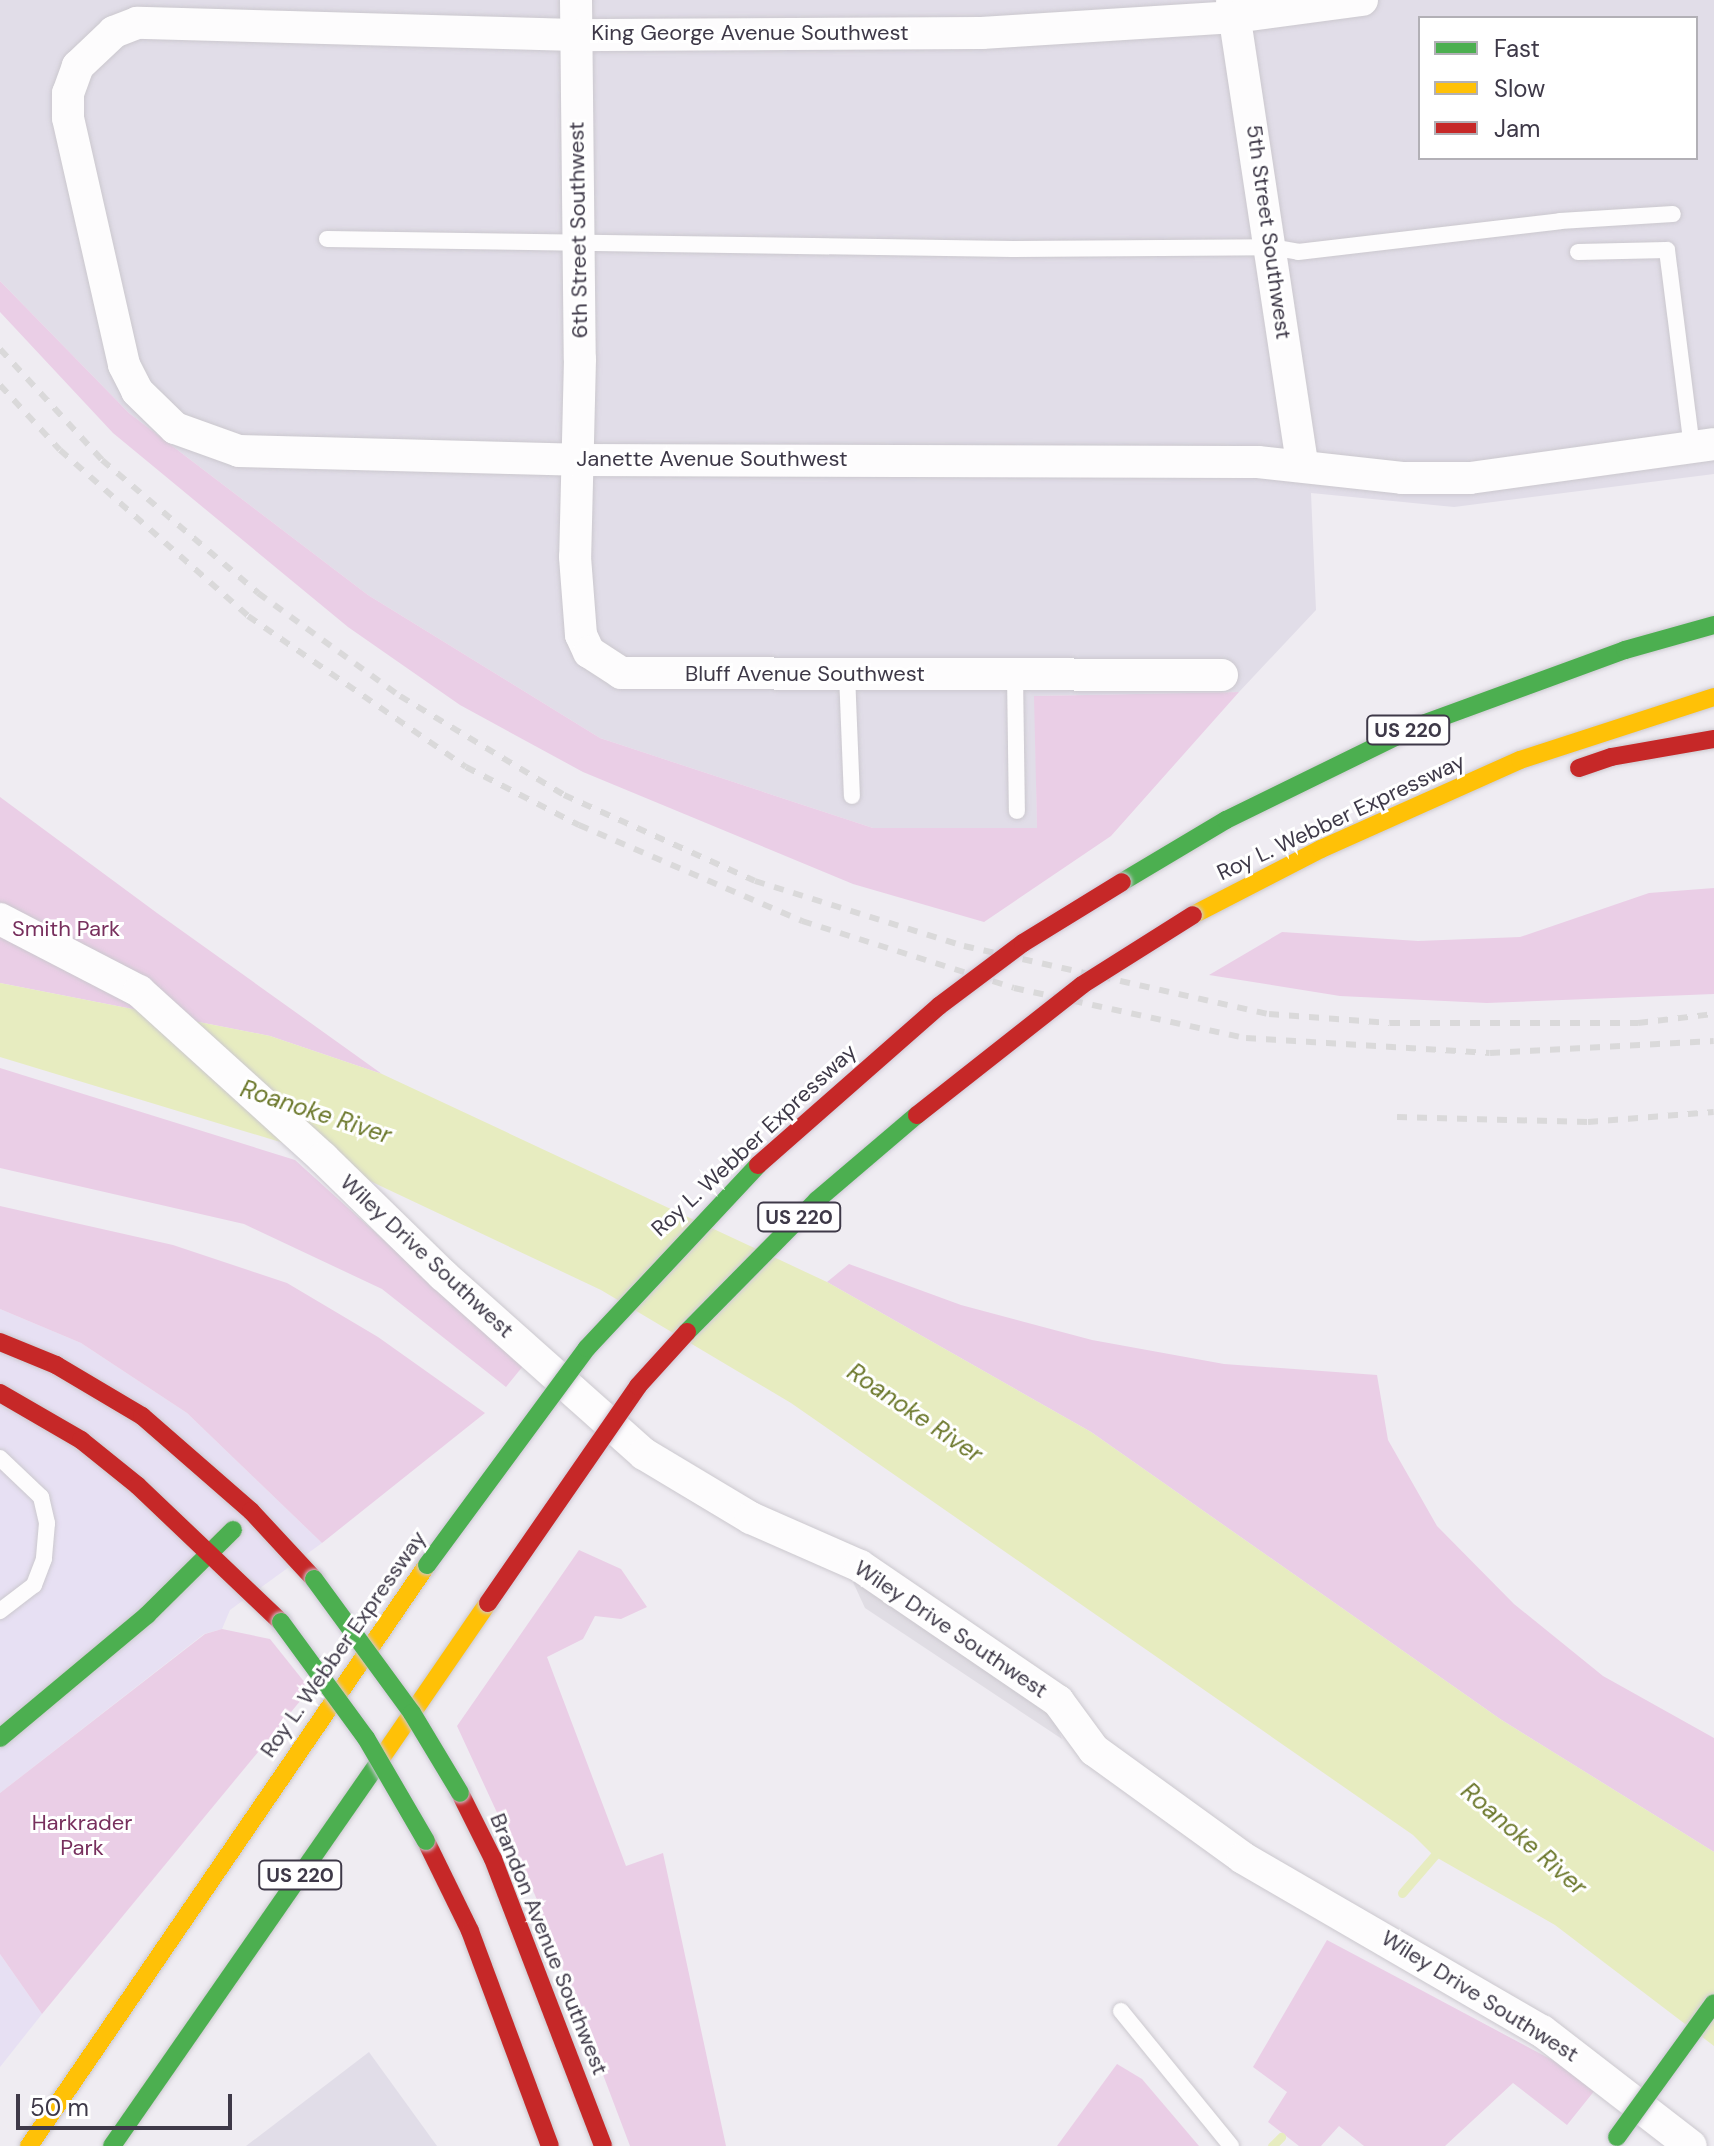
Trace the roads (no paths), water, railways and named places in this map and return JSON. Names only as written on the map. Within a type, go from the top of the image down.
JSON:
[{"type":"main road","points":[[1625,650],[1714,614]]},
{"type":"main road","name":"Roy L. Webber Expressway","points":[[29,2146],[85,2057],[518,1435],[587,1348],[734,1186],[939,1006],[1023,943],[1226,820],[1420,725],[1625,650],[1714,625]]},
{"type":"main road","name":"Roy L. Webber Expressway","points":[[112,2146],[638,1386],[745,1269],[827,1191],[989,1053],[1082,985],[1193,915],[1321,849],[1520,760],[1714,697]]},
{"type":"main road","points":[[1560,774],[1611,757],[1714,739]]},
{"type":"main road","points":[[1321,849],[1483,799]]},
{"type":"main road","name":"Brandon Avenue Southwest","points":[[0,1342],[56,1365],[142,1416],[251,1511],[314,1579],[412,1713],[460,1793],[520,1924],[603,2146]]},
{"type":"main road","points":[[0,1393],[81,1440],[211,1551],[281,1622],[366,1738],[426,1841],[470,1931],[550,2146]]},
{"type":"main road","points":[[0,1738],[147,1615],[251,1511]]},
{"type":"main road","points":[[1617,2137],[1714,2003]]},
{"type":"main road","points":[[13,2135],[85,2057]]},
{"type":"street","name":"6th Street Southwest","points":[[576,0],[577,460]]},
{"type":"street","name":"King George Avenue Southwest","points":[[137,23],[575,35],[997,33],[1234,8],[1362,0]]},
{"type":"street","name":"5th Street Southwest","points":[[1234,8],[1302,464]]},
{"type":"street","name":"Janette Avenue Southwest","points":[[137,23],[114,32],[78,66],[68,93],[68,118],[124,365],[156,413],[199,440],[239,451],[577,460],[1302,464],[1402,478],[1470,478],[1703,446]]},
{"type":"street","name":"Bluff Avenue Southwest","points":[[577,460],[575,557],[581,635],[603,665],[621,673],[1222,675]]},
{"type":"street","name":"Wiley Drive Southwest","points":[[0,919],[139,991],[521,1345],[644,1454],[751,1518],[860,1566],[1058,1701],[1094,1750],[1243,1858],[1542,2031],[1691,2146]]},
{"type":"lane","points":[[327,239],[577,244],[1271,247],[1298,252],[1560,221],[1673,214]]},
{"type":"lane","points":[[1578,252],[1667,250],[1703,446]]},
{"type":"lane","points":[[847,674],[852,796]]},
{"type":"lane","points":[[1015,675],[1017,811]]},
{"type":"lane","points":[[0,1458],[41,1497],[47,1523],[44,1559],[34,1585],[0,1611]]},
{"type":"lane","points":[[1121,2011],[1231,2146]]},
{"type":"water","name":"Roanoke River","points":[[0,983],[270,1036],[382,1074],[827,1282],[1091,1432],[1500,1719],[1714,1852],[1714,2046],[1555,1925],[1434,1856],[1413,1835],[791,1403],[601,1290],[300,1148],[0,1057]]},
{"type":"waterway","points":[[1402,1893],[1440,1849]]},
{"type":"waterway","points":[[1272,2146],[1281,2137]]},
{"type":"railway","points":[[0,349],[102,460],[258,593],[400,696],[564,795],[755,881],[964,946],[1269,1014],[1390,1023],[1638,1023],[1714,1014]]},
{"type":"railway","points":[[0,385],[60,450],[248,616],[466,767],[579,825],[802,921],[1014,988],[1246,1038],[1490,1053],[1714,1041]]},
{"type":"railway","points":[[1397,1117],[1588,1122],[1714,1112]]},
{"type":"park label","name":"Smith Park","points":[[66,929]]},
{"type":"park label","name":"Harkrader Park","points":[[82,1834]]}]
